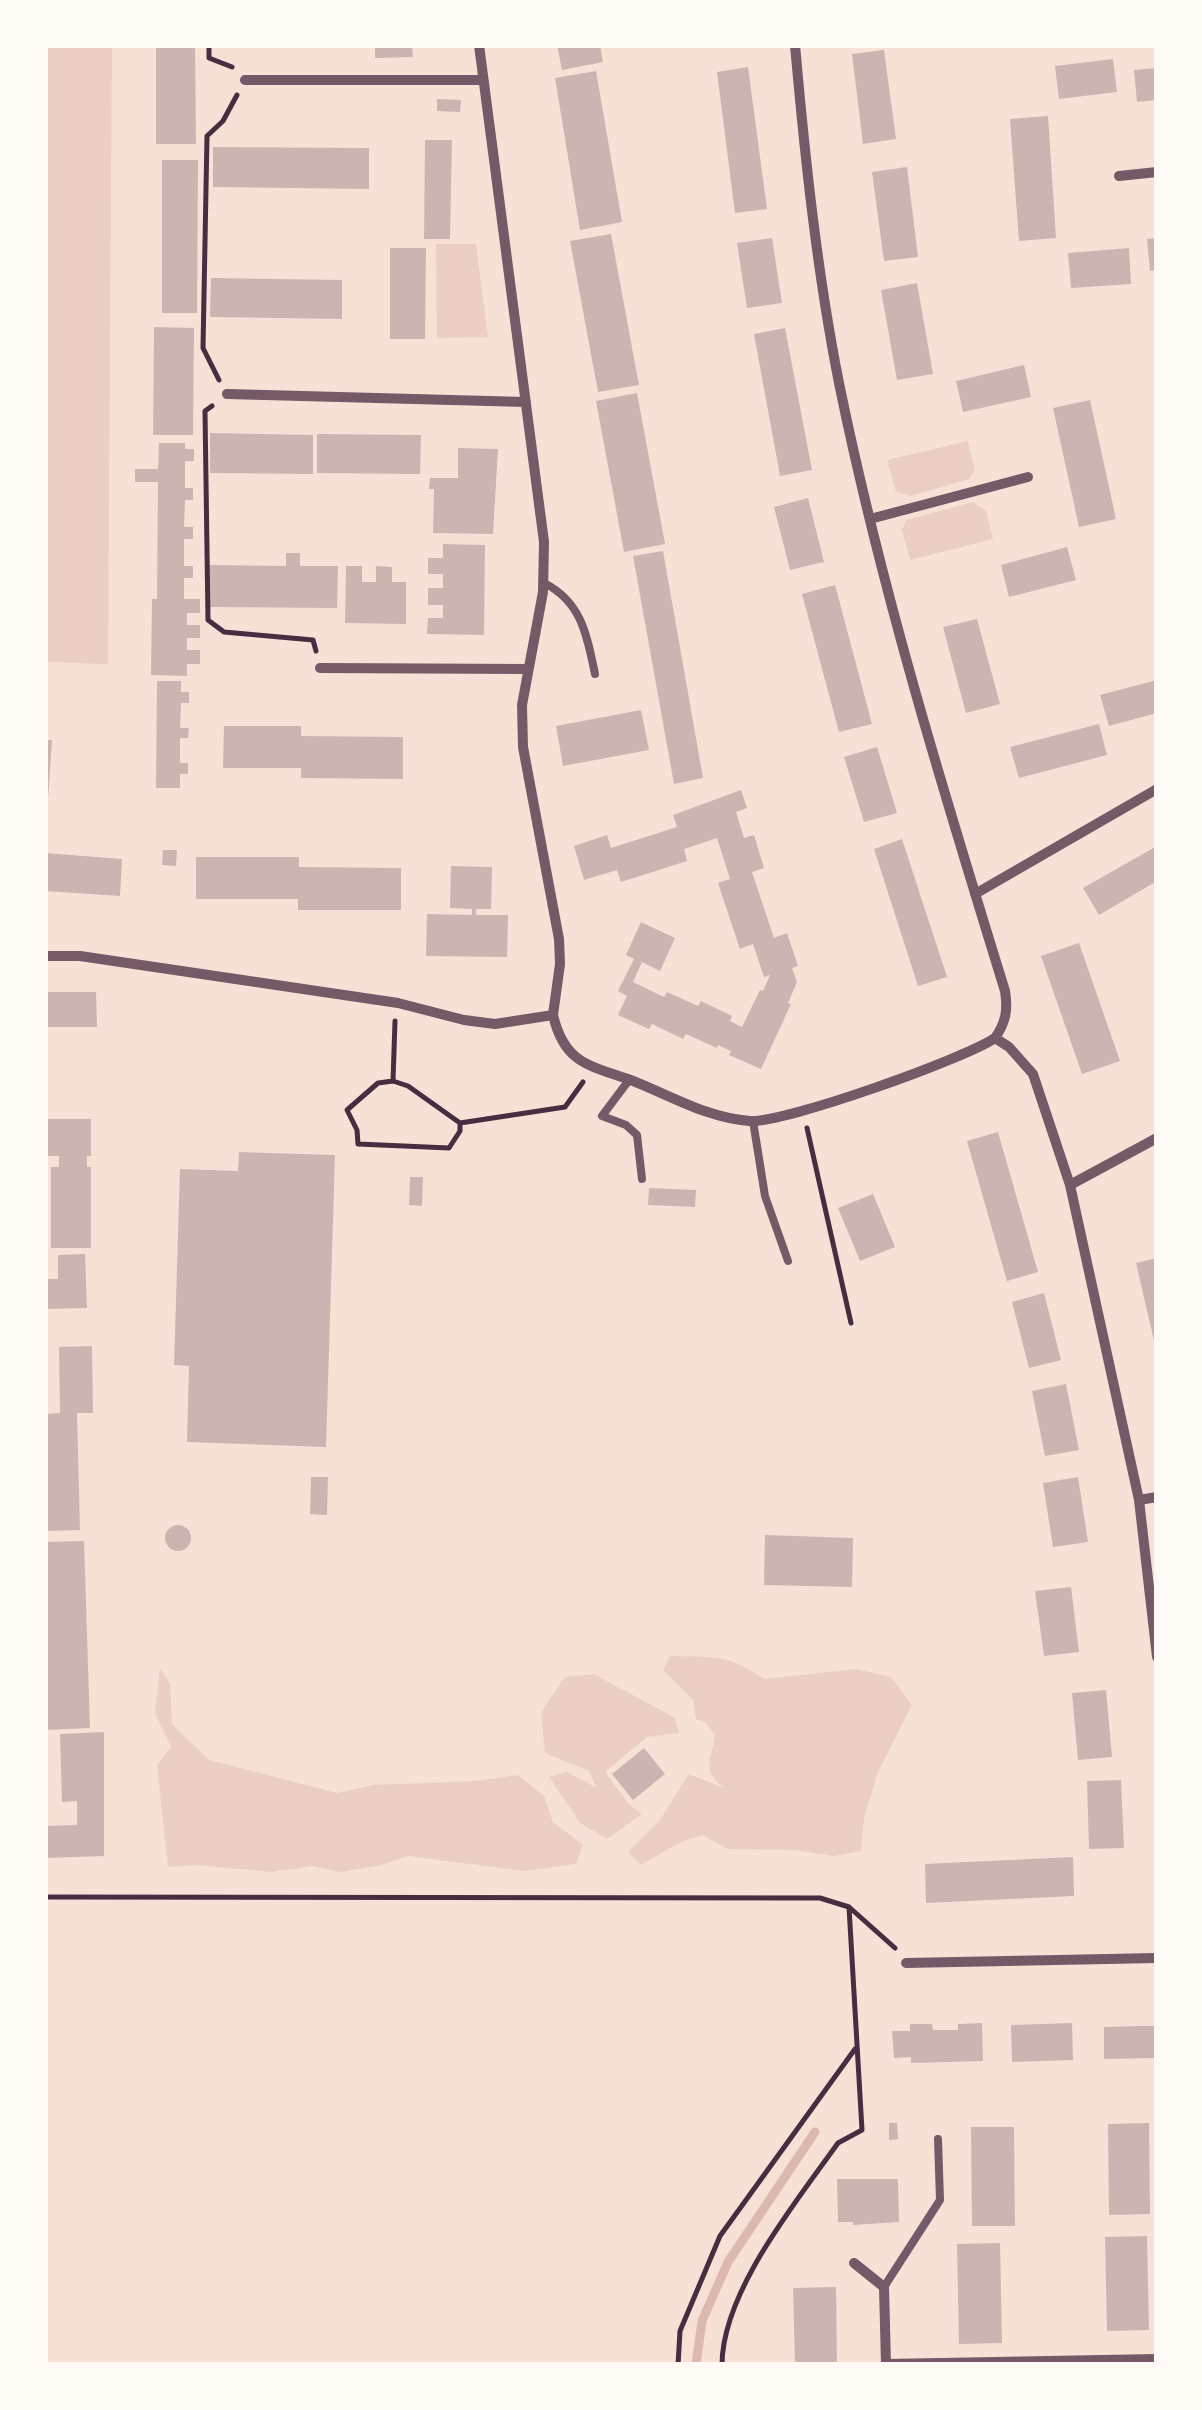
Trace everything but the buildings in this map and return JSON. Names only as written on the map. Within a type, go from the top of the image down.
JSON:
[{"type":"street","points":[[479,45],[544,542],[544,583],[522,705],[524,747],[559,939],[553,1015],[558,1035],[568,1050],[591,1068],[719,1116],[753,1121],[803,1110],[958,1058],[995,1038],[1004,1026],[1007,1006],[922,720],[839,381],[816,242],[795,45]]},
{"type":"street","points":[[245,80],[482,80]]},
{"type":"street","points":[[1119,176],[1157,172]]},
{"type":"street","points":[[227,394],[526,402]]},
{"type":"street","points":[[870,519],[1028,477]]},
{"type":"street","points":[[320,668],[526,669]]},
{"type":"street","points":[[974,894],[1157,788]]},
{"type":"street","points":[[45,956],[80,956],[398,1003],[495,1024],[553,1015]]},
{"type":"street","points":[[995,1038],[1033,1074],[1070,1185],[1138,1500],[1157,1656]]},
{"type":"street","points":[[1070,1185],[1157,1138]]},
{"type":"street","points":[[1138,1500],[1157,1497]]},
{"type":"street","points":[[906,1963],[1157,1958]]},
{"type":"street","points":[[854,2263],[884,2287],[886,2364],[1157,2359]]},
{"type":"lane","points":[[544,583],[557,590],[580,616],[594,674]]},
{"type":"lane","points":[[629,1080],[602,1116],[626,1125],[637,1135],[642,1179]]},
{"type":"lane","points":[[753,1121],[765,1196],[788,1261]]},
{"type":"lane","points":[[884,2287],[940,2200],[938,2139]]},
{"type":"path","points":[[210,45],[209,58],[233,68],[245,80]]},
{"type":"path","points":[[393,1081],[398,1003]]},
{"type":"path","points":[[460,1123],[460,1131],[449,1148],[358,1144],[357,1130],[347,1110],[378,1083],[393,1081],[408,1086],[460,1123],[565,1108],[591,1068]]},
{"type":"path","points":[[803,1110],[851,1323]]},
{"type":"path","points":[[45,1898],[820,1898],[849,1908],[891,1942],[906,1963]]},
{"type":"path","points":[[722,2365],[722,2342],[741,2289],[838,2143],[862,2130],[849,1908]]},
{"type":"path","points":[[678,2365],[680,2331],[720,2236],[857,2047]]},
{"type":"shaded area","points":[[45,45],[112,45],[108,664],[45,662]]},
{"type":"shaded area","points":[[436,244],[476,244],[488,337],[437,338]]},
{"type":"shaded area","points":[[968,441],[975,470],[969,479],[911,496],[896,492],[887,460]]},
{"type":"shaded area","points":[[973,502],[986,511],[993,539],[910,560],[902,530],[906,520]]},
{"type":"shaded area","points":[[670,1656],[730,1661],[764,1679],[856,1669],[891,1677],[912,1705],[878,1772],[864,1818],[861,1851],[834,1856],[794,1850],[728,1849],[702,1835],[641,1865],[628,1852],[660,1820],[689,1774],[724,1788],[710,1770],[715,1735],[705,1722],[696,1719],[693,1700],[663,1670]]},
{"type":"shaded area","points":[[160,1669],[170,1684],[172,1724],[209,1760],[338,1793],[373,1785],[475,1781],[518,1775],[544,1796],[553,1822],[583,1845],[576,1864],[524,1871],[408,1856],[339,1872],[312,1866],[272,1872],[196,1865],[168,1867],[157,1765],[171,1747],[155,1713]]},
{"type":"shaded area","points":[[594,1674],[675,1718],[679,1733],[647,1737],[605,1772],[630,1805],[642,1814],[607,1839],[580,1823],[549,1777],[567,1772],[597,1788],[589,1771],[545,1753],[541,1712],[565,1677]]},
{"type":"waterway","points":[[696,2365],[702,2321],[728,2262],[815,2132]]}]
